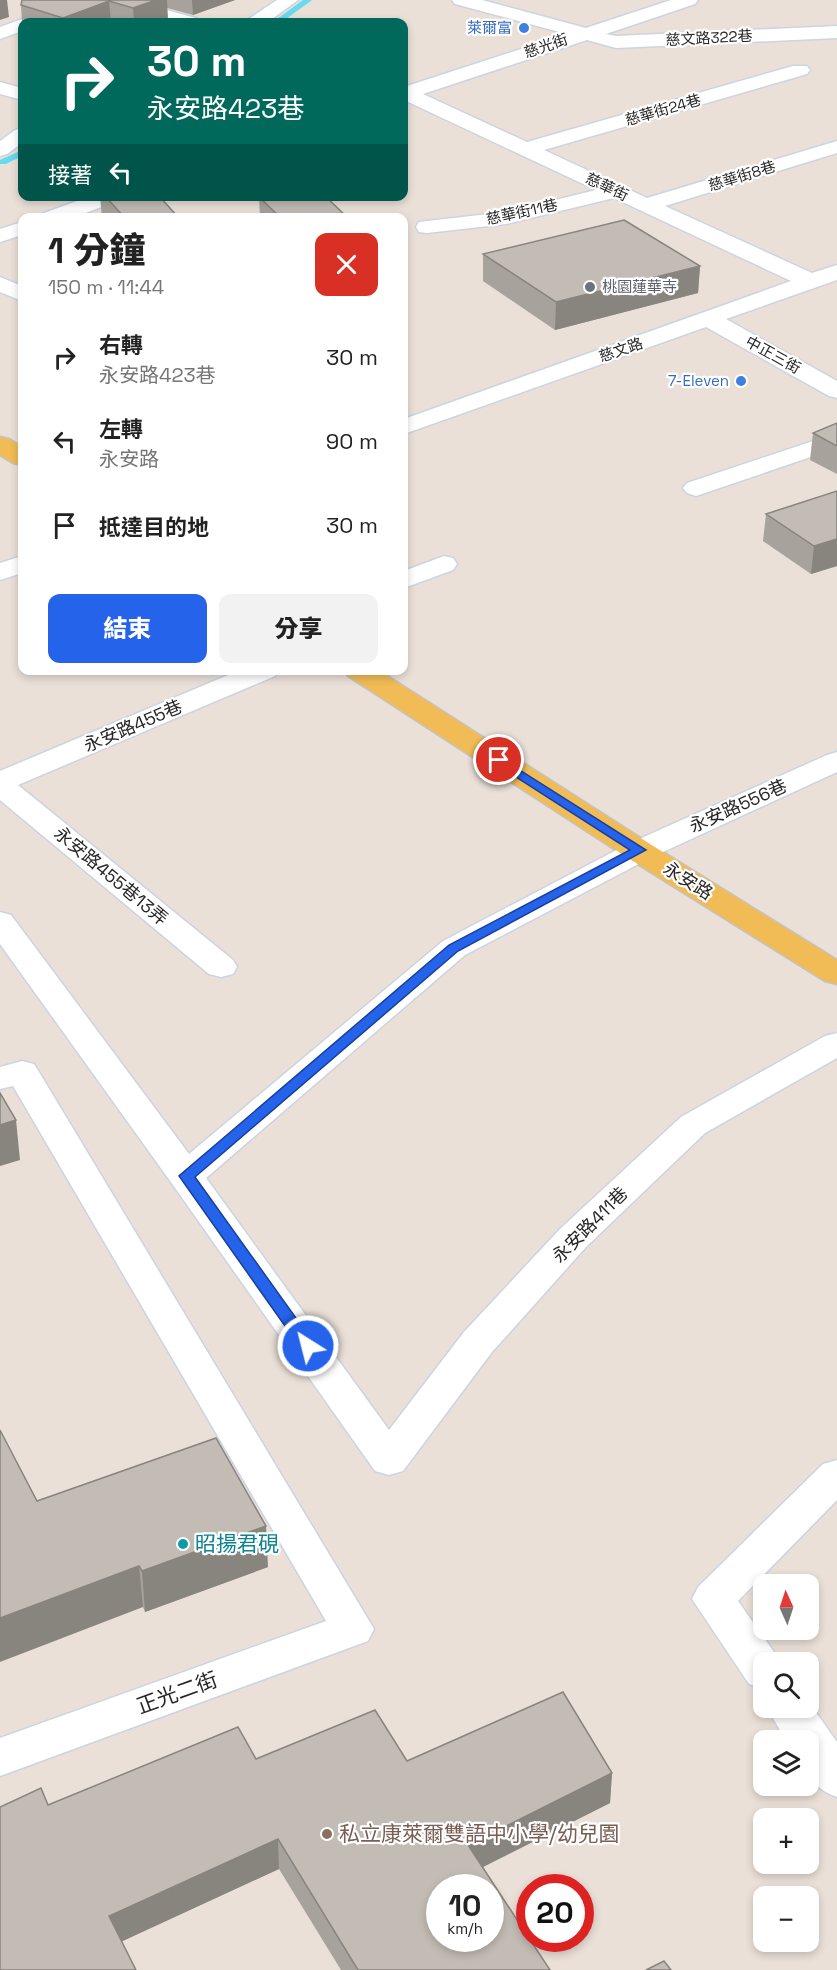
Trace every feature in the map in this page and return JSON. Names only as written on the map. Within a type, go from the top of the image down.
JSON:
[{"type":"main road","points":[[0,444],[18,455]]},
{"type":"main road","name":"永安路","points":[[366,675],[837,974]]},
{"type":"street","points":[[108,0],[175,18]]},
{"type":"street","points":[[262,18],[289,0]]},
{"type":"street","name":"慈文路322巷","points":[[461,0],[616,42],[837,32]]},
{"type":"street","name":"慈光街","points":[[408,93],[689,0]]},
{"type":"street","points":[[0,33],[18,26]]},
{"type":"street","name":"慈華街24巷","points":[[525,149],[800,70]]},
{"type":"street","points":[[0,88],[18,93]]},
{"type":"street","name":"慈華街","points":[[408,96],[810,281]]},
{"type":"street","points":[[0,150],[18,137]]},
{"type":"street","name":"慈華街8巷","points":[[646,205],[837,147]]},
{"type":"street","name":"慈華街11巷","points":[[427,227],[506,218],[616,191]]},
{"type":"street","points":[[66,213],[98,201]]},
{"type":"street","points":[[0,236],[18,229]]},
{"type":"street","name":"慈文路","points":[[408,426],[837,272]]},
{"type":"street","points":[[0,284],[18,292]]},
{"type":"street","name":"中正三街","points":[[709,319],[837,391]]},
{"type":"street","points":[[696,488],[837,440]]},
{"type":"street","points":[[408,578],[444,564]]},
{"type":"street","points":[[0,572],[18,565]]},
{"type":"street","name":"永安路455巷","points":[[0,783],[253,675]]},
{"type":"street","name":"永安路556巷","points":[[186,1176],[454,948],[639,850],[837,761]]},
{"type":"street","name":"永安路455巷13弄","points":[[0,783],[221,967]]},
{"type":"street","points":[[0,922],[186,1176]]},
{"type":"street","name":"永安路411巷","points":[[186,1176],[389,1460],[478,1342],[573,1238],[693,1125],[837,1044]]},
{"type":"street","name":"正光二街","points":[[0,1757],[353,1629],[11,1075]]},
{"type":"street","points":[[753,1656],[713,1599],[837,1475]]},
{"type":"street","points":[[796,1718],[837,1778]]},
{"type":"building","points":[[22,0],[156,0],[133,8],[109,1],[63,18],[21,5]]},
{"type":"building","points":[[110,201],[164,201],[174,213],[120,213]]},
{"type":"building","points":[[263,201],[330,201],[343,213],[276,213]]},
{"type":"building","points":[[624,220],[700,266],[556,302],[483,254]]},
{"type":"building","points":[[837,423],[837,446],[813,433]]},
{"type":"building","points":[[837,491],[837,539],[814,546],[766,514]]},
{"type":"building","points":[[0,1093],[16,1120],[0,1125]]},
{"type":"building","points":[[0,1430],[37,1501],[216,1438],[266,1526],[142,1571],[139,1566],[0,1618]]},
{"type":"building","points":[[563,1692],[612,1773],[468,1845],[487,1874],[426,1874],[426,1952],[504,1952],[504,1900],[516,1918],[516,1952],[538,1952],[550,1970],[358,1970],[278,1839],[109,1916],[136,1970],[0,1970],[0,1807],[41,1788],[48,1805],[238,1727],[256,1759],[375,1710],[407,1761]]},
{"type":"building","points":[[664,1961],[671,1970],[646,1970]]},
{"type":"waterway","points":[[283,18],[308,0]]},
{"type":"waterway","points":[[3,162],[18,155]]},
{"type":"place","name":"萊爾富","points":[[524,28]]},
{"type":"place","name":"桃園蓮華寺","points":[[590,287]]},
{"type":"place","name":"7-Eleven","points":[[741,381]]},
{"type":"place","name":"昭揚君硯","points":[[183,1544]]},
{"type":"place","name":"私立康萊爾雙語中小學/幼兒園","points":[[327,1834]]},
{"type":"route","points":[[308,1346],[186,1176],[454,948],[639,850],[499,760]]}]
